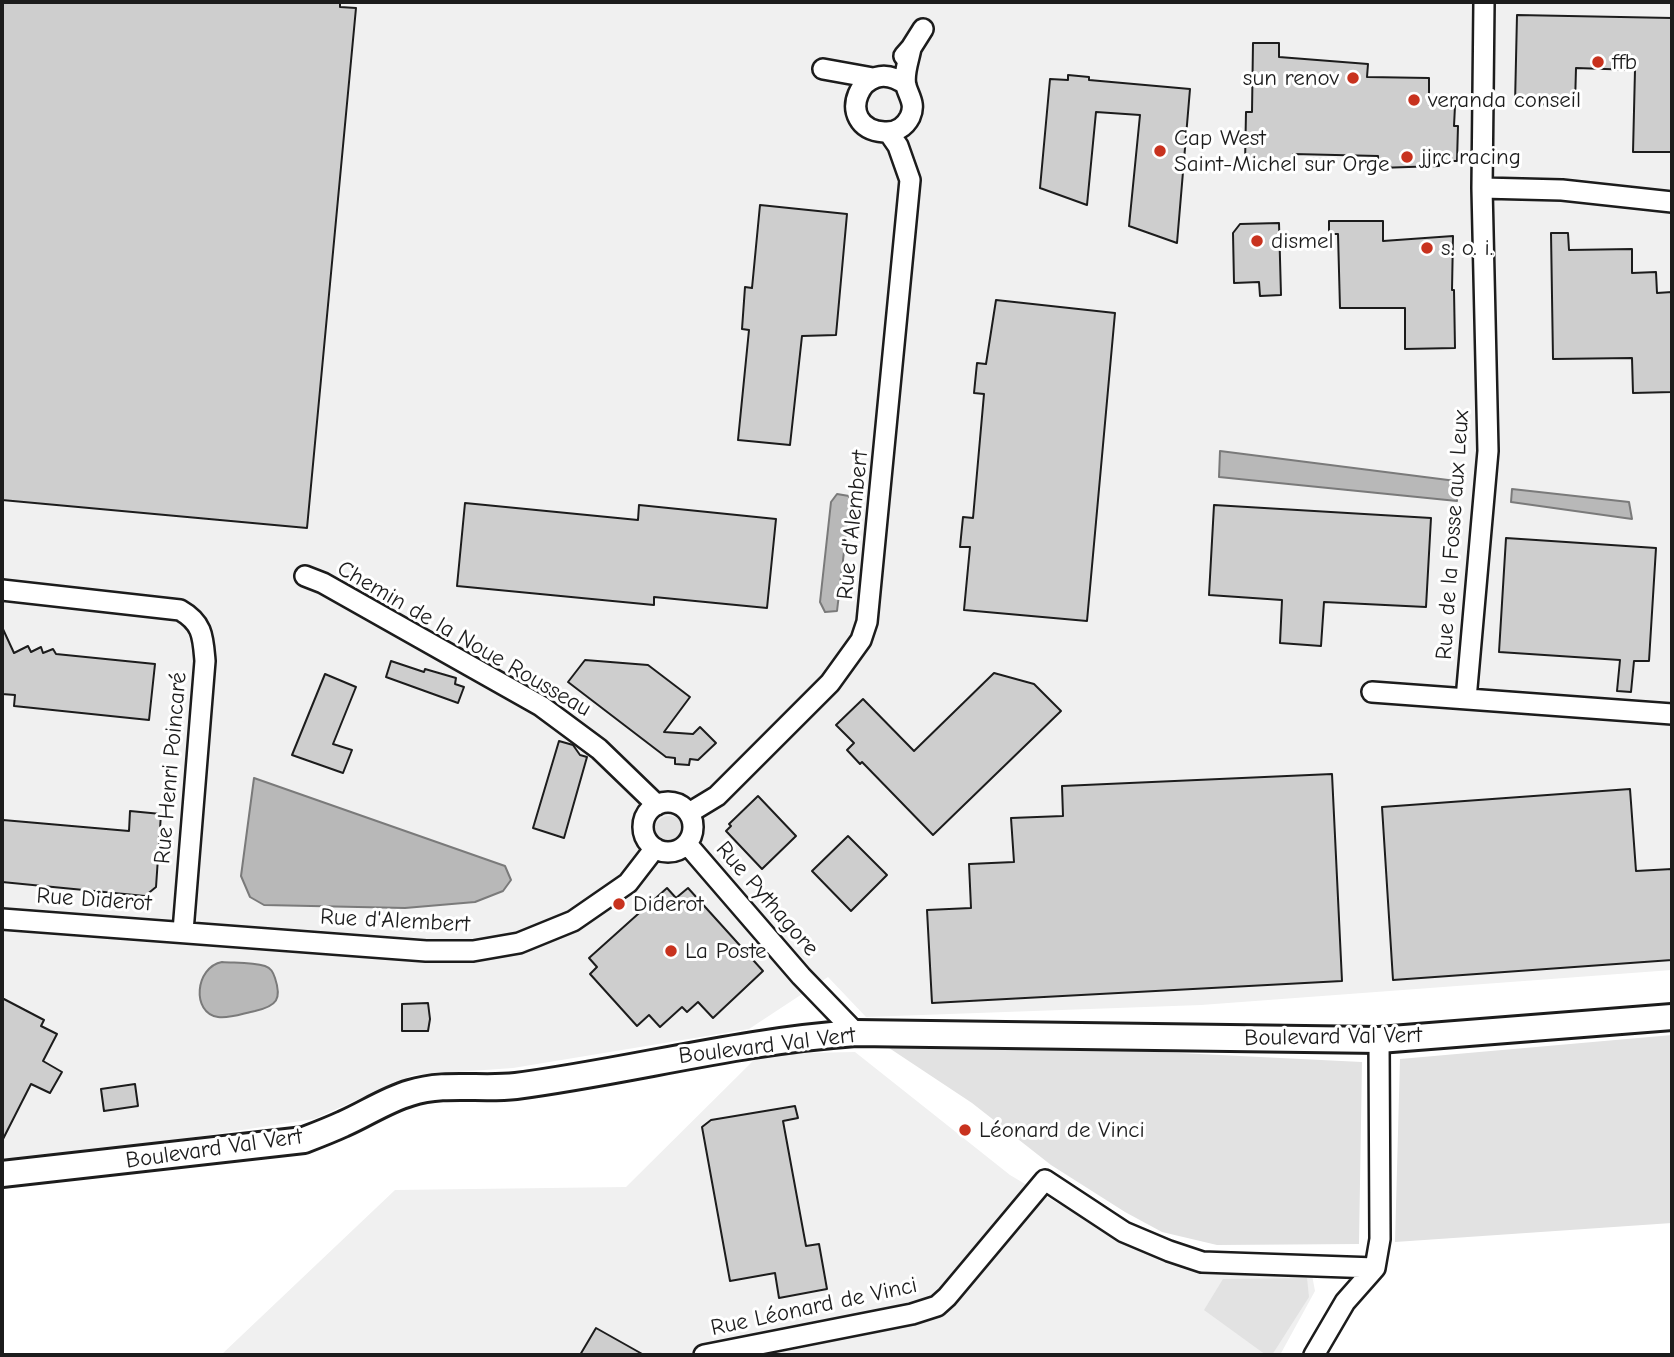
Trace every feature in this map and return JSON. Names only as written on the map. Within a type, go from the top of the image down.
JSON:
[{"type":"street","name":"Rue de la Fosse aux Leux","points":[[1466,699],[1488,451],[1482,188],[1484,2]]},
{"type":"street","name":"Rue d'Alembert","points":[[856,100],[864,83],[878,77],[911,48],[923,29]]},
{"type":"street","name":"Rue d'Alembert","points":[[907,169],[912,98],[906,85],[911,48]]},
{"type":"street","points":[[906,85],[892,77],[823,69],[856,100],[855,109],[864,125],[871,130],[889,133],[898,130],[910,116]]},
{"type":"street","name":"Rue d'Alembert","points":[[689,813],[717,796],[830,683],[861,640],[867,622],[910,180],[889,133]]},
{"type":"street","points":[[1482,188],[1562,190],[1672,202]]},
{"type":"street","name":"Chemin de la Noue Rousseau","points":[[305,576],[332,588],[541,706],[600,750],[657,805]]},
{"type":"street","name":"Rue Henri Poincaré","points":[[2,590],[180,610],[189,614],[202,630],[205,661],[183,931]]},
{"type":"street","points":[[1371,692],[1672,714]]},
{"type":"street","points":[[668,802],[676,804],[689,813],[693,829],[687,844],[668,852],[654,848],[648,842],[643,827],[648,812],[657,805],[668,802]]},
{"type":"street","name":"Rue Pythagore","points":[[687,844],[810,985],[856,1033]]},
{"type":"street","name":"Rue d'Alembert","points":[[183,931],[426,951],[474,951],[519,943],[573,921],[628,883],[654,848]]},
{"type":"street","name":"Rue Diderot","points":[[2,919],[183,931]]},
{"type":"street","name":"Boulevard Val Vert","points":[[2,1174],[304,1140],[414,1091],[440,1087],[517,1086],[710,1051],[813,1036],[856,1033],[1379,1040],[1672,1017]]},
{"type":"street","points":[[1314,1355],[1345,1302],[1375,1268],[1380,1239],[1379,1040]]},
{"type":"street","name":"Rue Léonard de Vinci","points":[[704,1355],[912,1314],[937,1306],[1045,1180],[1124,1232],[1202,1262],[1375,1268]]},
{"type":"shaded area","points":[[2,2],[1672,2],[1672,970],[1201,1005],[866,1017],[828,977],[749,1029],[513,1068],[413,1075],[314,1119],[40,1161],[2,1162]]},
{"type":"shaded area","points":[[1220,451],[1456,481],[1457,501],[1219,477]]},
{"type":"shaded area","points":[[1512,489],[1629,502],[1632,519],[1511,502]]},
{"type":"shaded area","points":[[837,494],[849,496],[850,501],[837,611],[825,612],[820,602],[831,502]]},
{"type":"shaded area","points":[[254,778],[505,866],[511,880],[503,891],[475,902],[405,908],[264,905],[250,897],[241,876]]},
{"type":"shaded area","points":[[669,816],[679,821],[684,831],[679,841],[669,846],[659,841],[654,831],[659,821]]},
{"type":"shaded area","points":[[222,962],[255,964],[272,970],[278,991],[273,1004],[232,1017],[209,1014],[200,999],[202,981],[206,972]]},
{"type":"shaded area","points":[[1672,1035],[1672,1223],[1395,1242],[1400,1059]]},
{"type":"shaded area","points":[[874,1038],[1362,1062],[1359,1244],[1217,1245],[1162,1232],[1051,1165],[972,1103]]},
{"type":"shaded area","points":[[855,1052],[1010,1175],[1057,1203],[1176,1263],[1312,1275],[1315,1291],[1280,1355],[221,1355],[395,1190],[626,1187],[760,1054]]},
{"type":"shaded area","points":[[1307,1278],[1309,1297],[1272,1355],[1266,1355],[1204,1310],[1223,1279]]},
{"type":"building","points":[[2,2],[340,2],[340,7],[356,8],[307,528],[2,500]]},
{"type":"building","points":[[1517,15],[1672,18],[1672,152],[1633,152],[1635,70],[1576,68],[1575,105],[1515,104]]},
{"type":"building","points":[[1253,43],[1279,43],[1279,57],[1368,64],[1367,77],[1429,78],[1429,105],[1455,106],[1454,126],[1458,126],[1457,161],[1439,161],[1439,166],[1378,168],[1378,156],[1293,154],[1293,164],[1245,164],[1246,112],[1252,112]]},
{"type":"building","name":"Cap West Saint-Michel sur Orge","points":[[1068,75],[1089,77],[1089,80],[1190,89],[1177,243],[1129,226],[1140,115],[1096,112],[1087,205],[1040,188],[1050,79],[1068,80]]},
{"type":"building","points":[[760,205],[847,214],[836,335],[802,336],[790,445],[738,440],[749,330],[742,329],[745,287],[752,288]]},
{"type":"building","points":[[1329,221],[1383,221],[1383,241],[1453,236],[1455,348],[1405,349],[1405,308],[1340,308],[1338,234],[1329,234]]},
{"type":"building","points":[[1279,223],[1281,295],[1260,296],[1259,282],[1234,283],[1233,233],[1240,224]]},
{"type":"building","points":[[1551,233],[1568,233],[1569,250],[1632,249],[1632,273],[1656,272],[1657,293],[1672,292],[1672,392],[1633,393],[1632,358],[1553,359]]},
{"type":"building","points":[[996,300],[1115,313],[1087,621],[964,610],[970,547],[960,547],[963,517],[973,518],[984,394],[974,393],[977,363],[986,364]]},
{"type":"building","points":[[465,503],[638,520],[639,505],[776,519],[767,608],[654,597],[654,605],[457,586]]},
{"type":"building","points":[[1214,505],[1431,518],[1426,607],[1324,602],[1321,646],[1280,643],[1282,600],[1209,595]]},
{"type":"building","points":[[1506,538],[1656,548],[1649,661],[1634,661],[1631,692],[1617,691],[1620,660],[1499,652]]},
{"type":"building","points":[[2,627],[14,653],[28,646],[31,652],[41,647],[43,653],[53,649],[56,654],[155,664],[149,720],[14,706],[15,695],[2,694]]},
{"type":"building","points":[[585,660],[648,665],[690,697],[664,732],[693,734],[700,727],[716,743],[698,760],[690,759],[689,765],[675,764],[675,758],[666,757],[568,682]]},
{"type":"building","points":[[391,661],[424,672],[425,669],[456,678],[455,684],[464,687],[458,703],[386,677]]},
{"type":"building","points":[[994,673],[1034,684],[1061,711],[933,835],[847,750],[854,743],[836,725],[863,699],[914,751]]},
{"type":"building","points":[[325,674],[356,687],[333,744],[352,750],[343,773],[292,755]]},
{"type":"building","points":[[559,741],[573,745],[580,755],[587,757],[564,838],[533,828]]},
{"type":"building","points":[[1332,774],[1342,981],[932,1003],[927,910],[971,908],[969,864],[1014,862],[1011,818],[1063,816],[1062,786]]},
{"type":"building","points":[[1630,789],[1636,871],[1672,869],[1672,960],[1393,980],[1382,807]]},
{"type":"building","points":[[758,796],[796,836],[762,869],[726,831],[731,826],[729,824]]},
{"type":"building","points":[[130,811],[161,814],[156,887],[145,896],[2,882],[3,820],[129,831]]},
{"type":"building","points":[[848,836],[887,875],[851,911],[812,871]]},
{"type":"building","name":"La Poste","points":[[667,888],[676,898],[688,888],[763,971],[713,1018],[698,1002],[687,1012],[682,1007],[660,1027],[649,1015],[637,1026],[590,974],[597,967],[589,958]]},
{"type":"building","points":[[2,998],[44,1020],[41,1026],[57,1034],[43,1061],[62,1072],[50,1093],[31,1084],[2,1141]]},
{"type":"building","points":[[428,1003],[428,1031],[402,1031],[402,1004]]},
{"type":"building","points":[[135,1084],[138,1106],[104,1111],[101,1089]]},
{"type":"building","points":[[795,1106],[798,1118],[783,1121],[806,1246],[819,1244],[827,1289],[779,1298],[775,1273],[730,1281],[702,1127],[711,1120]]},
{"type":"building","points":[[596,1328],[644,1355],[580,1355]]},
{"type":"place","name":"ffb","points":[[1598,62]]},
{"type":"place","name":"sun renov","points":[[1353,78]]},
{"type":"place","name":"veranda conseil","points":[[1414,100]]},
{"type":"place","name":"Cap West Saint-Michel sur Orge","points":[[1160,151]]},
{"type":"place","name":"jjrc racing","points":[[1407,157]]},
{"type":"place","name":"dismel","points":[[1257,241]]},
{"type":"place","name":"s. o. i.","points":[[1427,248]]},
{"type":"place","name":"Diderot","points":[[619,904]]},
{"type":"place","name":"La Poste","points":[[671,951]]},
{"type":"place","name":"Léonard de Vinci","points":[[965,1130]]}]
